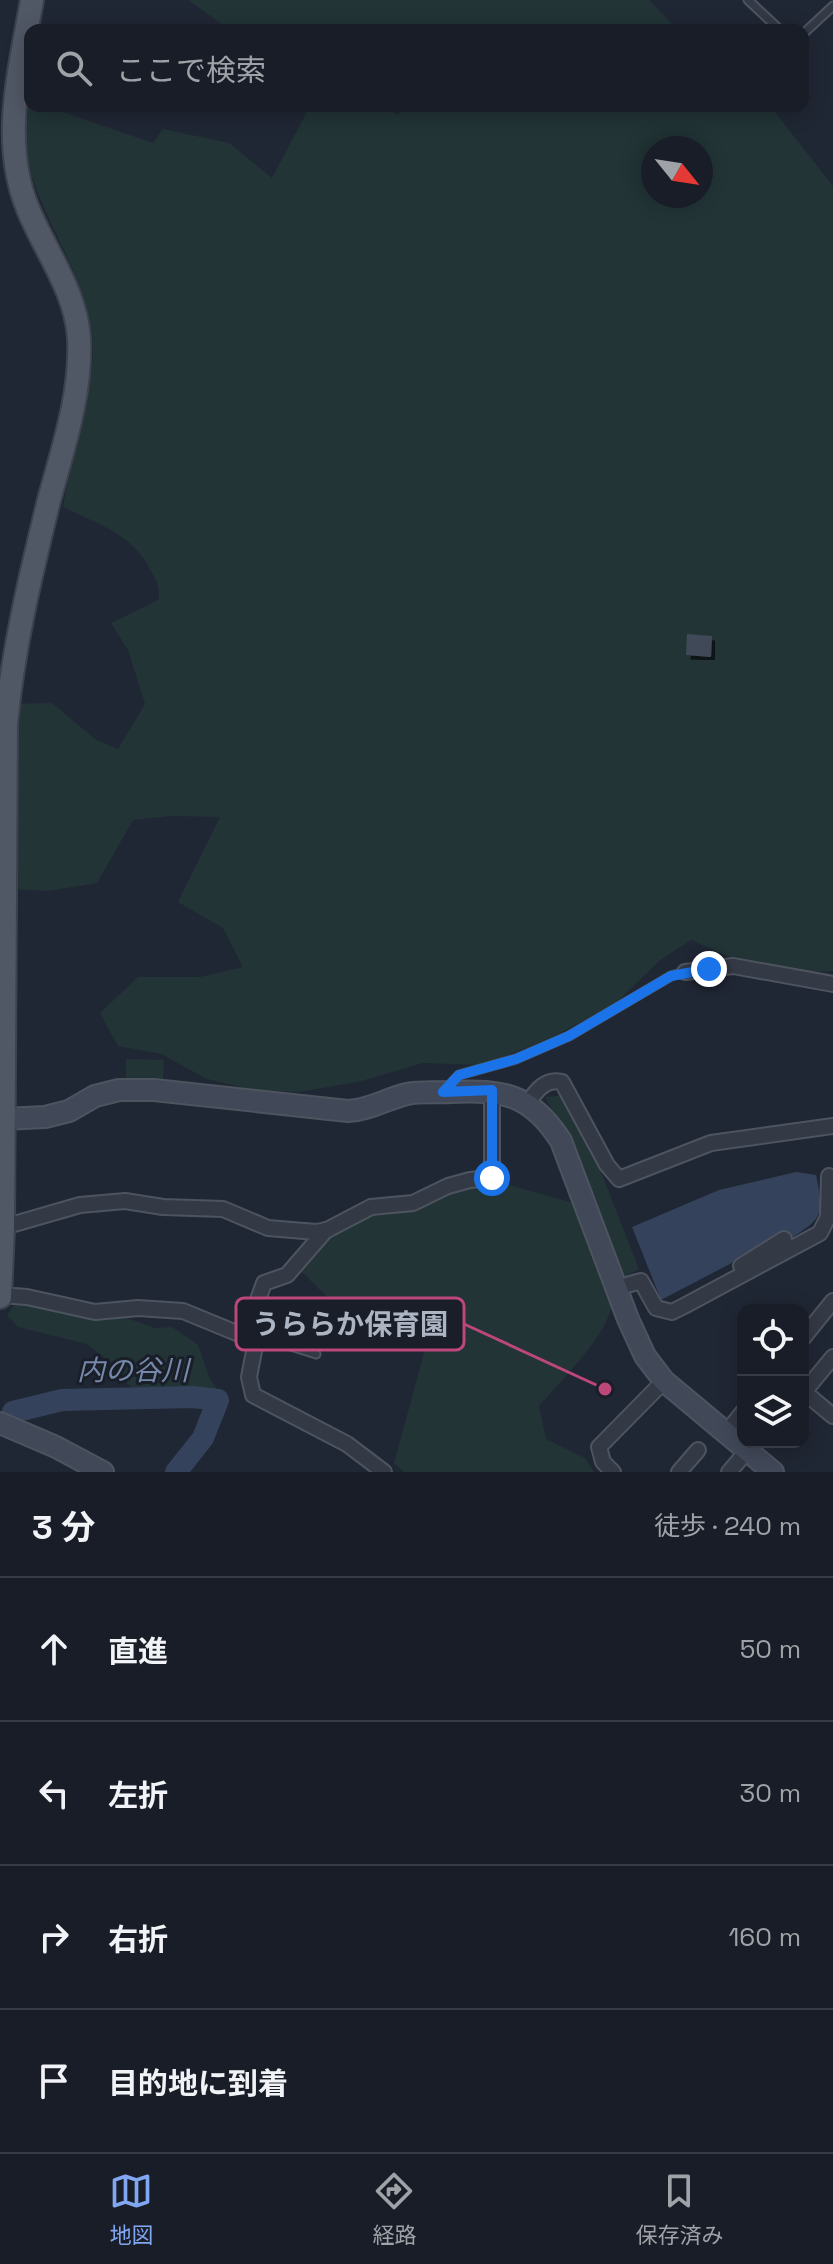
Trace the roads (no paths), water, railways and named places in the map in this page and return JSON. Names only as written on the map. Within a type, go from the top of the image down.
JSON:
[{"type":"main road","points":[[28,24],[32,0]]},
{"type":"main road","points":[[0,1296],[6,724],[11,669],[26,590],[69,423],[78,375],[79,337],[74,309],[27,208],[17,174],[12,131],[24,52]]},
{"type":"street","points":[[685,972],[733,966],[833,984]]},
{"type":"street","points":[[527,1104],[538,1088],[554,1080],[562,1082],[607,1165],[619,1179],[711,1143],[833,1126]]},
{"type":"street","points":[[3,1119],[45,1117],[69,1111],[95,1096],[119,1090],[154,1090],[348,1111],[362,1110],[403,1095],[492,1090],[527,1104],[546,1118],[561,1141],[645,1356],[664,1381],[773,1472]]},
{"type":"street","points":[[2,1228],[80,1205],[125,1201],[163,1207],[223,1209],[268,1228],[327,1230],[371,1207],[413,1203],[448,1186],[492,1178],[492,1090]]},
{"type":"street","points":[[616,1288],[641,1281],[656,1308],[672,1312],[684,1306],[820,1233],[828,1217],[829,1176]]},
{"type":"street","points":[[327,1230],[287,1275],[264,1283],[250,1338],[249,1377],[253,1395],[347,1444],[384,1472]]},
{"type":"street","points":[[684,1306],[683,1301],[784,1239]]},
{"type":"street","points":[[0,1296],[27,1297],[95,1312],[138,1308],[183,1311],[250,1338]]},
{"type":"street","points":[[809,1331],[833,1301]]},
{"type":"street","points":[[809,1386],[833,1357]]},
{"type":"street","points":[[613,1472],[603,1462],[599,1447],[664,1381]]},
{"type":"street","points":[[809,1396],[833,1416]]},
{"type":"street","points":[[726,1433],[737,1419]]},
{"type":"street","points":[[0,1423],[103,1472]]},
{"type":"street","points":[[679,1472],[698,1450]]},
{"type":"street","points":[[729,1472],[747,1451]]},
{"type":"lane","points":[[748,0],[774,24]]},
{"type":"lane","points":[[809,28],[833,6]]},
{"type":"lane","points":[[443,1092],[459,1075],[516,1059],[569,1036],[671,976],[685,972]]},
{"type":"lane","points":[[250,1338],[259,1336],[316,1354]]},
{"type":"water","points":[[796,1172],[816,1175],[820,1206],[816,1219],[810,1225],[791,1238],[787,1234],[661,1300],[632,1227],[719,1190]]},
{"type":"waterway","name":"内の谷川","points":[[13,1412],[62,1400],[193,1397],[218,1400],[203,1438],[176,1472]]},
{"type":"place","name":"うららか保育園","points":[[605,1389]]}]
